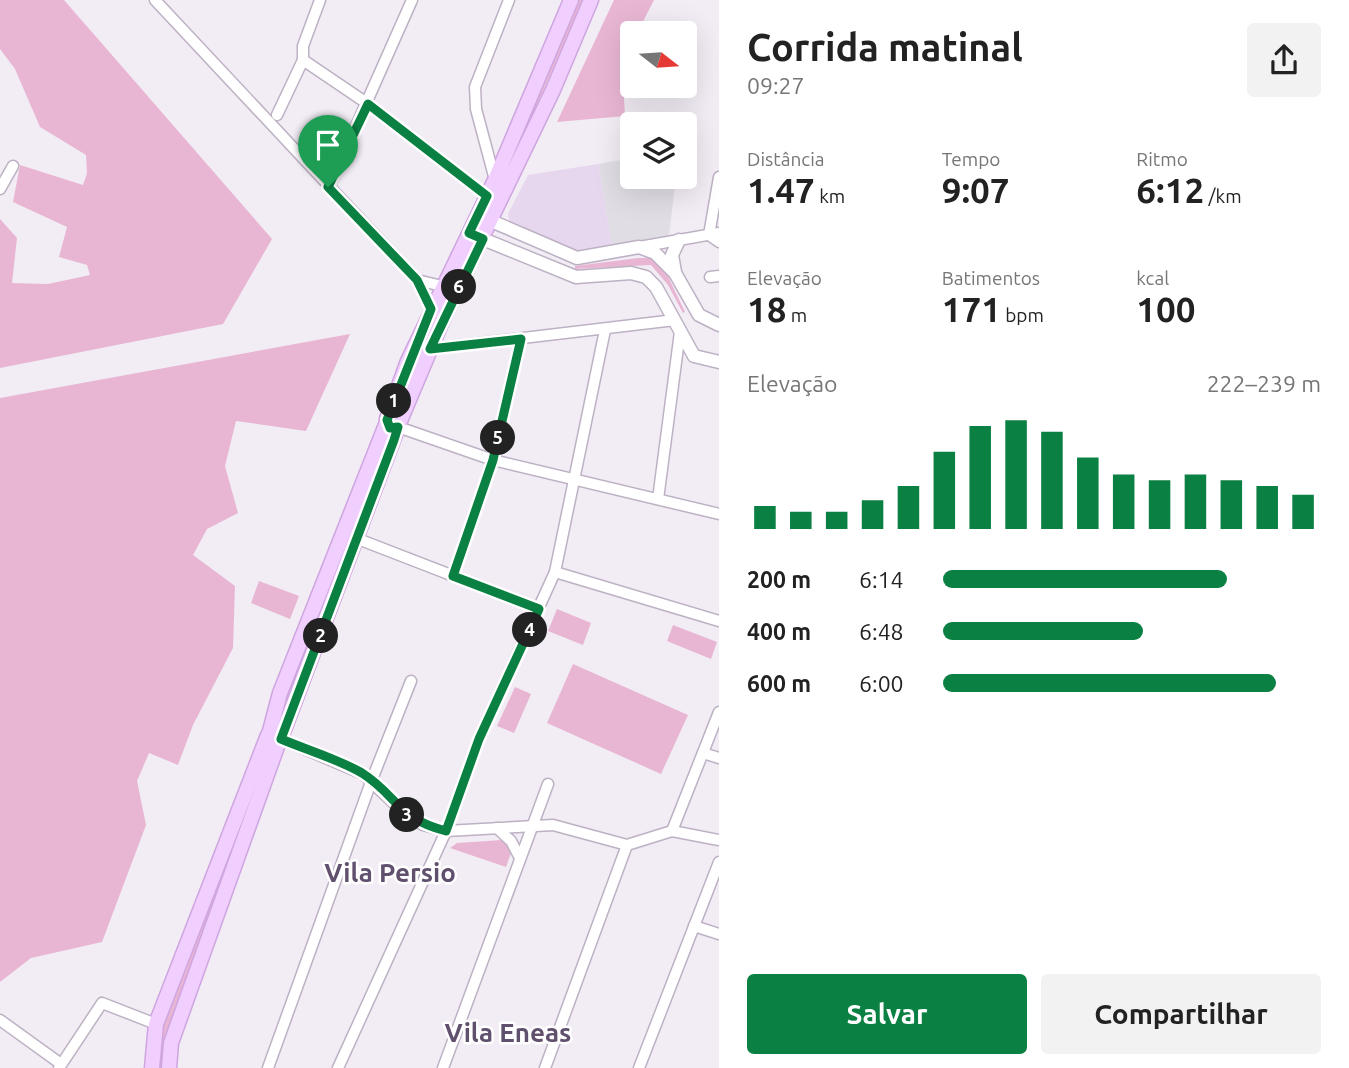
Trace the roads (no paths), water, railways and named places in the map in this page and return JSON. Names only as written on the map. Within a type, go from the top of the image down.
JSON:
[{"type":"main road","points":[[276,736],[281,693],[393,422],[430,349],[476,236],[478,215],[571,0]]},
{"type":"main road","points":[[152,1068],[156,1024],[217,891],[276,736],[358,539],[431,309],[442,286],[476,236],[492,221],[591,0]]},
{"type":"main road","points":[[169,1068],[171,1043],[217,891]]},
{"type":"street","points":[[155,0],[417,280],[431,309]]},
{"type":"street","points":[[277,115],[303,60],[303,46],[320,0]]},
{"type":"street","points":[[328,187],[368,104],[412,0]]},
{"type":"street","points":[[495,180],[476,109],[475,87],[509,0]]},
{"type":"street","points":[[303,60],[368,104],[487,196]]},
{"type":"street","points":[[0,189],[13,166]]},
{"type":"street","points":[[719,177],[714,234],[719,242]]},
{"type":"street","points":[[478,215],[577,258],[714,234]]},
{"type":"street","points":[[476,236],[576,276],[631,273],[646,277],[656,287],[694,356]]},
{"type":"street","points":[[675,273],[672,255],[679,240]]},
{"type":"street","points":[[534,261],[541,244]]},
{"type":"street","points":[[639,247],[656,253],[675,273],[702,318],[719,326]]},
{"type":"street","points":[[417,280],[442,286]]},
{"type":"street","points":[[430,349],[605,330],[677,326],[702,318]]},
{"type":"street","points":[[658,499],[675,374],[677,326]]},
{"type":"street","points":[[338,1068],[446,831],[479,739],[555,572],[605,330]]},
{"type":"street","points":[[453,576],[493,460],[521,339]]},
{"type":"street","points":[[675,374],[682,363],[694,356],[719,362]]},
{"type":"street","points":[[393,422],[493,460],[719,514]]},
{"type":"street","points":[[358,539],[539,609]]},
{"type":"street","points":[[555,572],[719,621]]},
{"type":"street","points":[[268,1068],[371,782],[411,681]]},
{"type":"street","points":[[672,831],[719,712]]},
{"type":"street","points":[[276,736],[363,774],[402,812],[423,825],[446,831],[553,825],[627,845],[672,831],[719,839]]},
{"type":"street","points":[[703,753],[719,758]]},
{"type":"street","points":[[443,1068],[548,784]]},
{"type":"street","points":[[497,828],[511,841],[520,858]]},
{"type":"street","points":[[545,1068],[627,845]]},
{"type":"street","points":[[639,1068],[719,862]]},
{"type":"street","points":[[695,926],[719,934]]},
{"type":"street","points":[[0,1020],[60,1066],[103,1003],[156,1024]]},
{"type":"district","name":"Vila Persio","points":[[390,873]]},
{"type":"district","name":"Vila Eneas","points":[[508,1033]]}]
